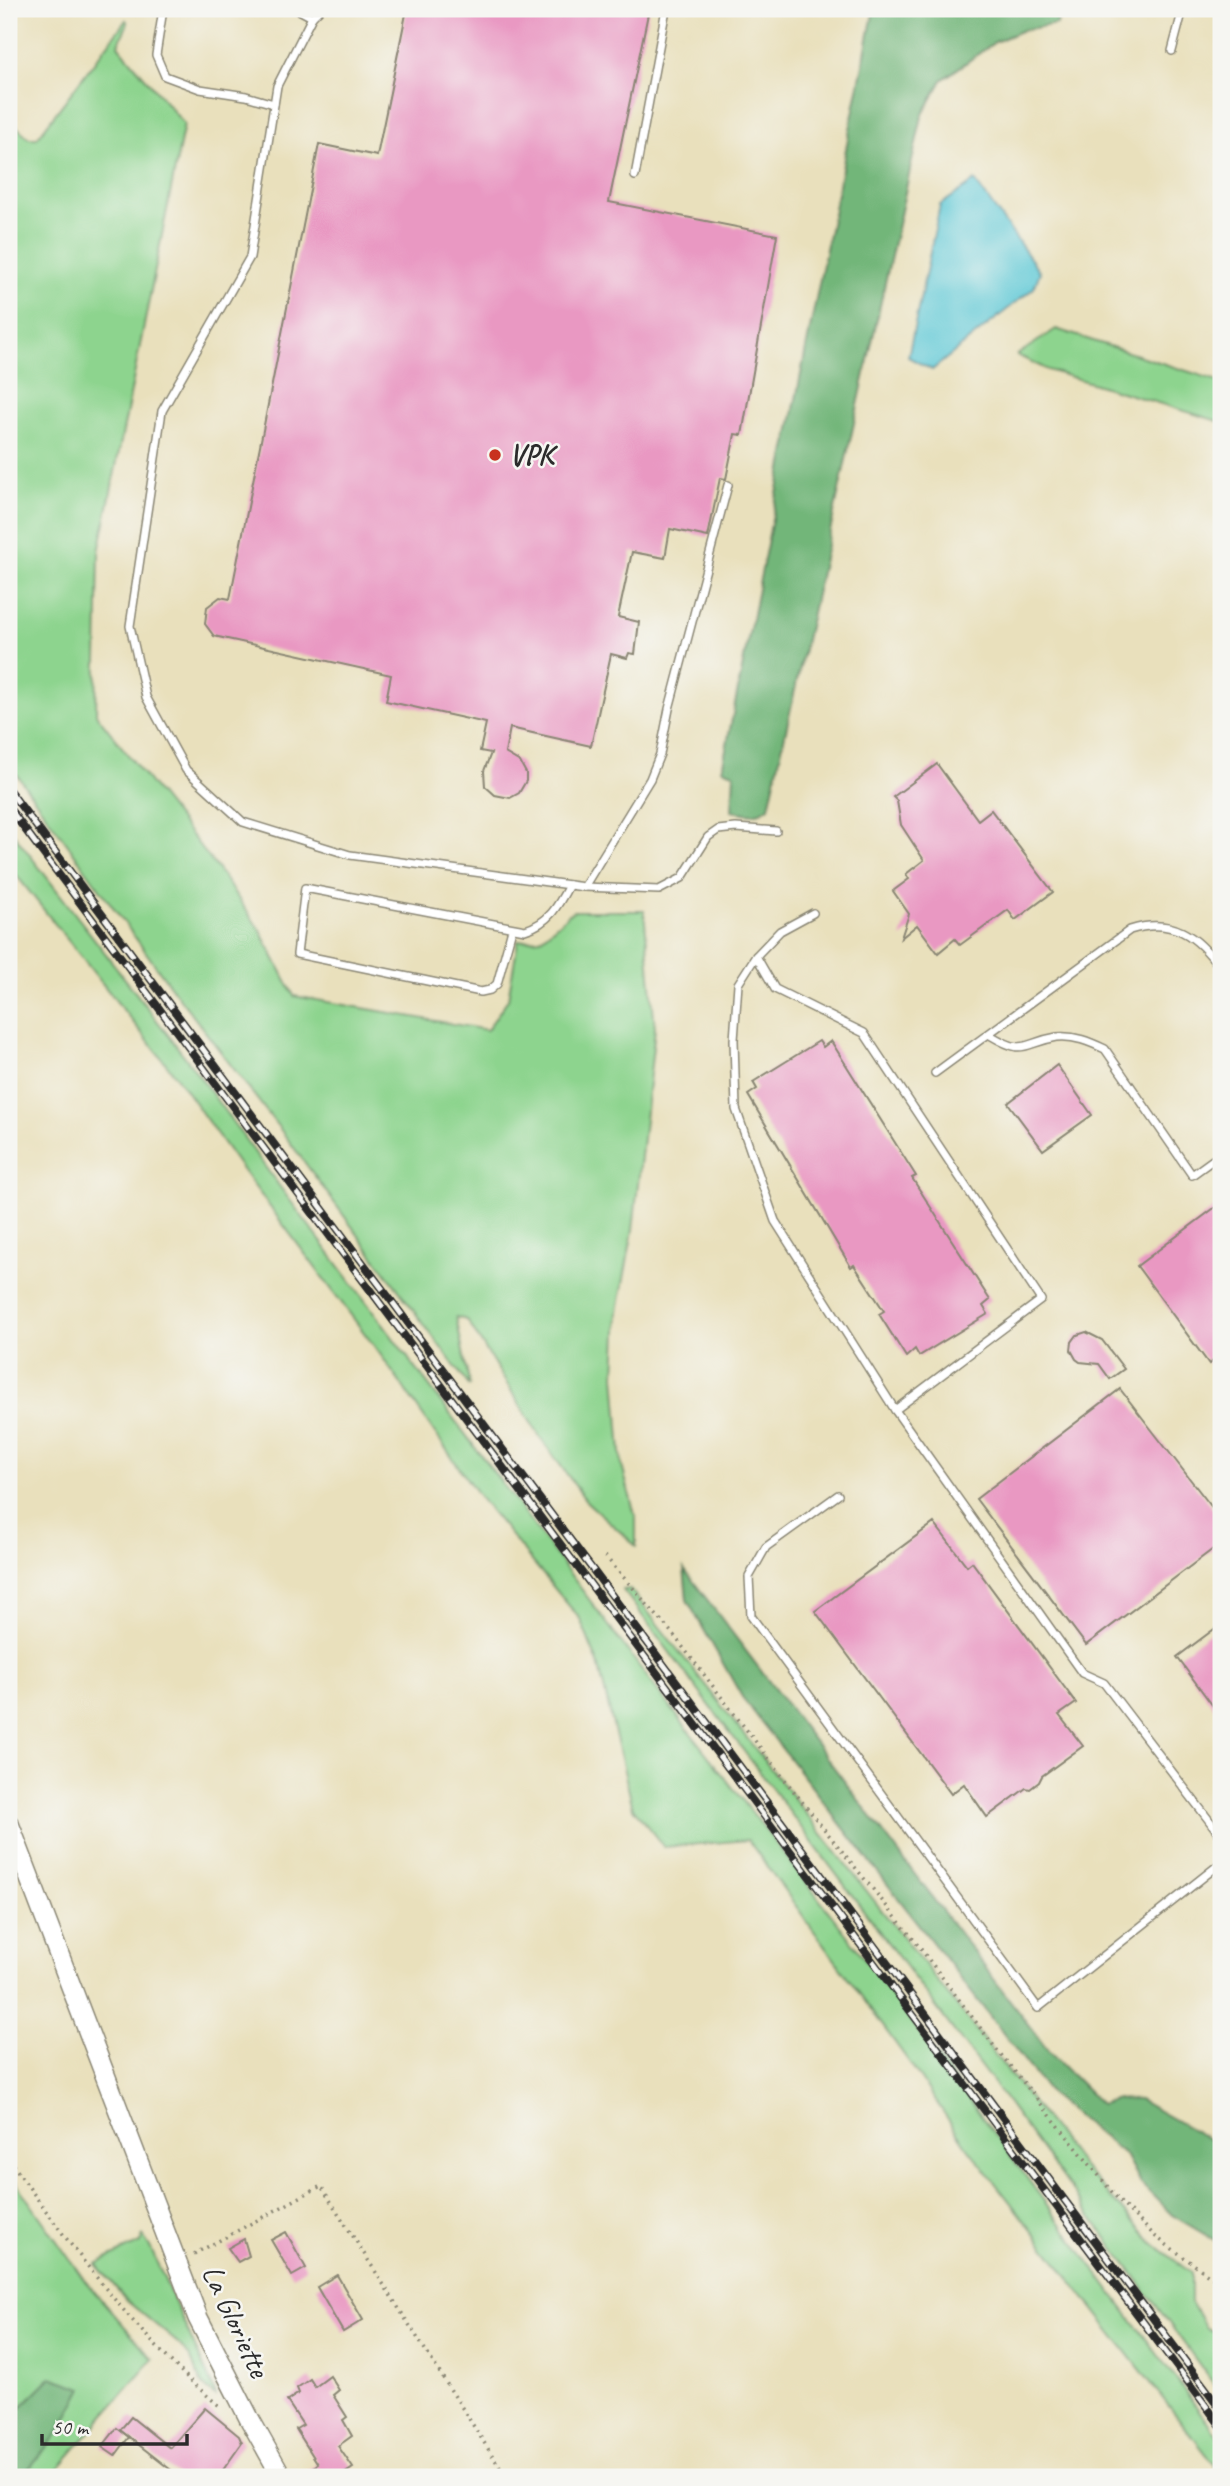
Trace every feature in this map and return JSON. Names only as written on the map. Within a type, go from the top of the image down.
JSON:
[{"type":"street","name":"La Gloriette","points":[[9,1824],[198,2318],[282,2477]]},
{"type":"lane","points":[[163,9],[156,55],[165,76],[200,89],[246,96],[274,104]]},
{"type":"lane","points":[[297,9],[312,17]]},
{"type":"lane","points":[[320,9],[312,17],[277,86],[250,257],[162,411],[130,626],[146,697],[186,770],[243,822],[350,855],[583,887],[659,890],[682,878],[708,837],[718,830],[736,828],[776,831]]},
{"type":"lane","points":[[635,176],[666,9]]},
{"type":"lane","points":[[1171,51],[1183,9]]},
{"type":"lane","points":[[583,887],[650,779],[660,754],[669,709],[728,485]]},
{"type":"lane","points":[[512,929],[497,984],[490,990],[481,992],[297,954],[305,888],[512,929],[531,928],[548,918],[556,910],[569,885]]},
{"type":"lane","points":[[813,913],[780,930],[755,956],[738,984],[734,1040],[736,1109],[775,1221],[895,1410],[1082,1673],[1104,1683],[1221,1836]]},
{"type":"lane","points":[[935,1073],[1130,930],[1150,924],[1173,928],[1194,939],[1221,969]]},
{"type":"lane","points":[[755,956],[775,989],[864,1033],[1041,1300],[895,1410]]},
{"type":"lane","points":[[989,1035],[1009,1046],[1026,1048],[1058,1037],[1085,1039],[1105,1049],[1192,1175],[1221,1154]]},
{"type":"lane","points":[[838,1495],[766,1547],[749,1577],[751,1616],[1038,2008],[1221,1863]]},
{"type":"path","points":[[605,1556],[672,1633],[994,2046],[1121,2203],[1156,2237],[1221,2284]]},
{"type":"path","points":[[9,2159],[87,2266],[168,2359],[198,2389],[235,2418],[248,2417]]},
{"type":"path","points":[[177,2263],[321,2186],[506,2477]]},
{"type":"green space","points":[[874,9],[1059,9],[1057,24],[1023,30],[995,42],[942,80],[922,116],[769,807],[756,813],[732,811],[734,773],[722,769]]},
{"type":"green space","points":[[126,20],[128,23],[118,45],[184,124],[99,552],[96,714],[217,868],[260,930],[294,996],[487,1030],[508,999],[518,941],[540,939],[573,911],[644,911],[655,1028],[633,1230],[618,1311],[615,1375],[622,1466],[636,1519],[636,1546],[587,1502],[540,1437],[467,1320],[456,1317],[470,1387],[283,1133],[174,991],[9,764],[9,120],[29,138],[37,138]]},
{"type":"green space","points":[[1056,329],[1221,382],[1221,422],[1048,370],[1017,355]]},
{"type":"green space","points":[[9,828],[189,1062],[651,1682],[850,1939],[1221,2440],[1221,2473],[965,2144],[912,2066],[748,1840],[664,1847],[633,1808],[598,1663],[580,1619],[483,1502],[380,1354],[175,1075],[9,866]]},
{"type":"green space","points":[[684,1569],[1049,2052],[1101,2104],[1117,2099],[1139,2100],[1221,2146],[1221,2244],[1172,2215],[1140,2183],[1125,2155],[1051,2095],[742,1697],[687,1600]]},
{"type":"green space","points":[[630,1589],[1083,2167],[1154,2244],[1191,2273],[1191,2302],[1206,2328],[1221,2335],[1221,2394],[993,2083],[623,1590]]},
{"type":"green space","points":[[9,2173],[85,2281],[153,2359],[51,2477],[9,2477]]},
{"type":"green space","points":[[143,2236],[215,2396],[202,2385],[191,2359],[179,2344],[127,2301],[96,2264],[140,2243]]},
{"type":"green space","points":[[51,2377],[83,2388],[59,2432],[22,2477],[9,2477],[9,2419]]},
{"type":"water","points":[[975,181],[1040,272],[1034,288],[932,370],[908,357],[940,205]]},
{"type":"building","name":"VPK","points":[[407,9],[476,9],[501,14],[502,9],[649,9],[609,202],[777,235],[742,435],[735,434],[726,479],[720,478],[708,537],[670,529],[665,558],[632,552],[618,617],[639,622],[635,654],[629,653],[627,658],[611,654],[591,746],[510,728],[505,753],[520,762],[526,773],[526,781],[519,793],[510,798],[495,795],[485,786],[484,771],[491,753],[480,751],[486,723],[386,701],[391,675],[214,636],[205,624],[207,607],[220,597],[230,599],[319,144],[377,156]]},
{"type":"building","points":[[937,764],[978,820],[991,810],[1053,892],[1015,920],[1008,910],[960,945],[955,939],[938,953],[917,925],[901,938],[909,914],[893,891],[909,879],[906,874],[924,860],[901,825],[897,801],[893,797]]},
{"type":"building","points":[[819,1041],[823,1047],[831,1041],[916,1176],[912,1178],[990,1300],[983,1306],[988,1314],[919,1356],[915,1349],[906,1357],[879,1314],[884,1311],[854,1265],[851,1267],[748,1095],[757,1089],[753,1082]]},
{"type":"building","points":[[1057,1065],[1092,1115],[1043,1150],[1008,1103]]},
{"type":"building","points":[[1221,1203],[1221,1355],[1209,1364],[1137,1266]]},
{"type":"building","points":[[1086,1332],[1102,1340],[1124,1369],[1110,1379],[1099,1364],[1076,1359],[1071,1350],[1072,1342],[1077,1335]]},
{"type":"building","points":[[1120,1389],[1221,1519],[1221,1543],[1086,1645],[976,1499]]},
{"type":"building","points":[[934,1523],[967,1566],[972,1562],[1076,1703],[1059,1715],[1083,1746],[1042,1776],[1030,1789],[1026,1788],[987,1817],[964,1784],[951,1794],[815,1611]]},
{"type":"building","points":[[1221,1624],[1221,1717],[1177,1657]]},
{"type":"building","points":[[286,2232],[306,2268],[292,2276],[271,2240]]},
{"type":"building","points":[[244,2239],[249,2256],[238,2262],[228,2248]]},
{"type":"building","points":[[337,2275],[363,2320],[343,2332],[317,2287]]},
{"type":"building","points":[[330,2376],[339,2390],[333,2395],[347,2417],[343,2420],[352,2436],[338,2446],[353,2468],[339,2477],[297,2477],[318,2464],[296,2429],[303,2425],[287,2401],[299,2393],[297,2388],[310,2379],[315,2387]]},
{"type":"building","points":[[205,2408],[239,2436],[242,2443],[218,2477],[180,2477],[120,2430],[131,2417],[170,2448]]},
{"type":"building","points":[[117,2428],[129,2437],[115,2456],[102,2447]]},
{"type":"railway","points":[[9,790],[1221,2409]]},
{"type":"railway","points":[[9,808],[1221,2426]]},
{"type":"place","name":"VPK","points":[[495,455]]}]
